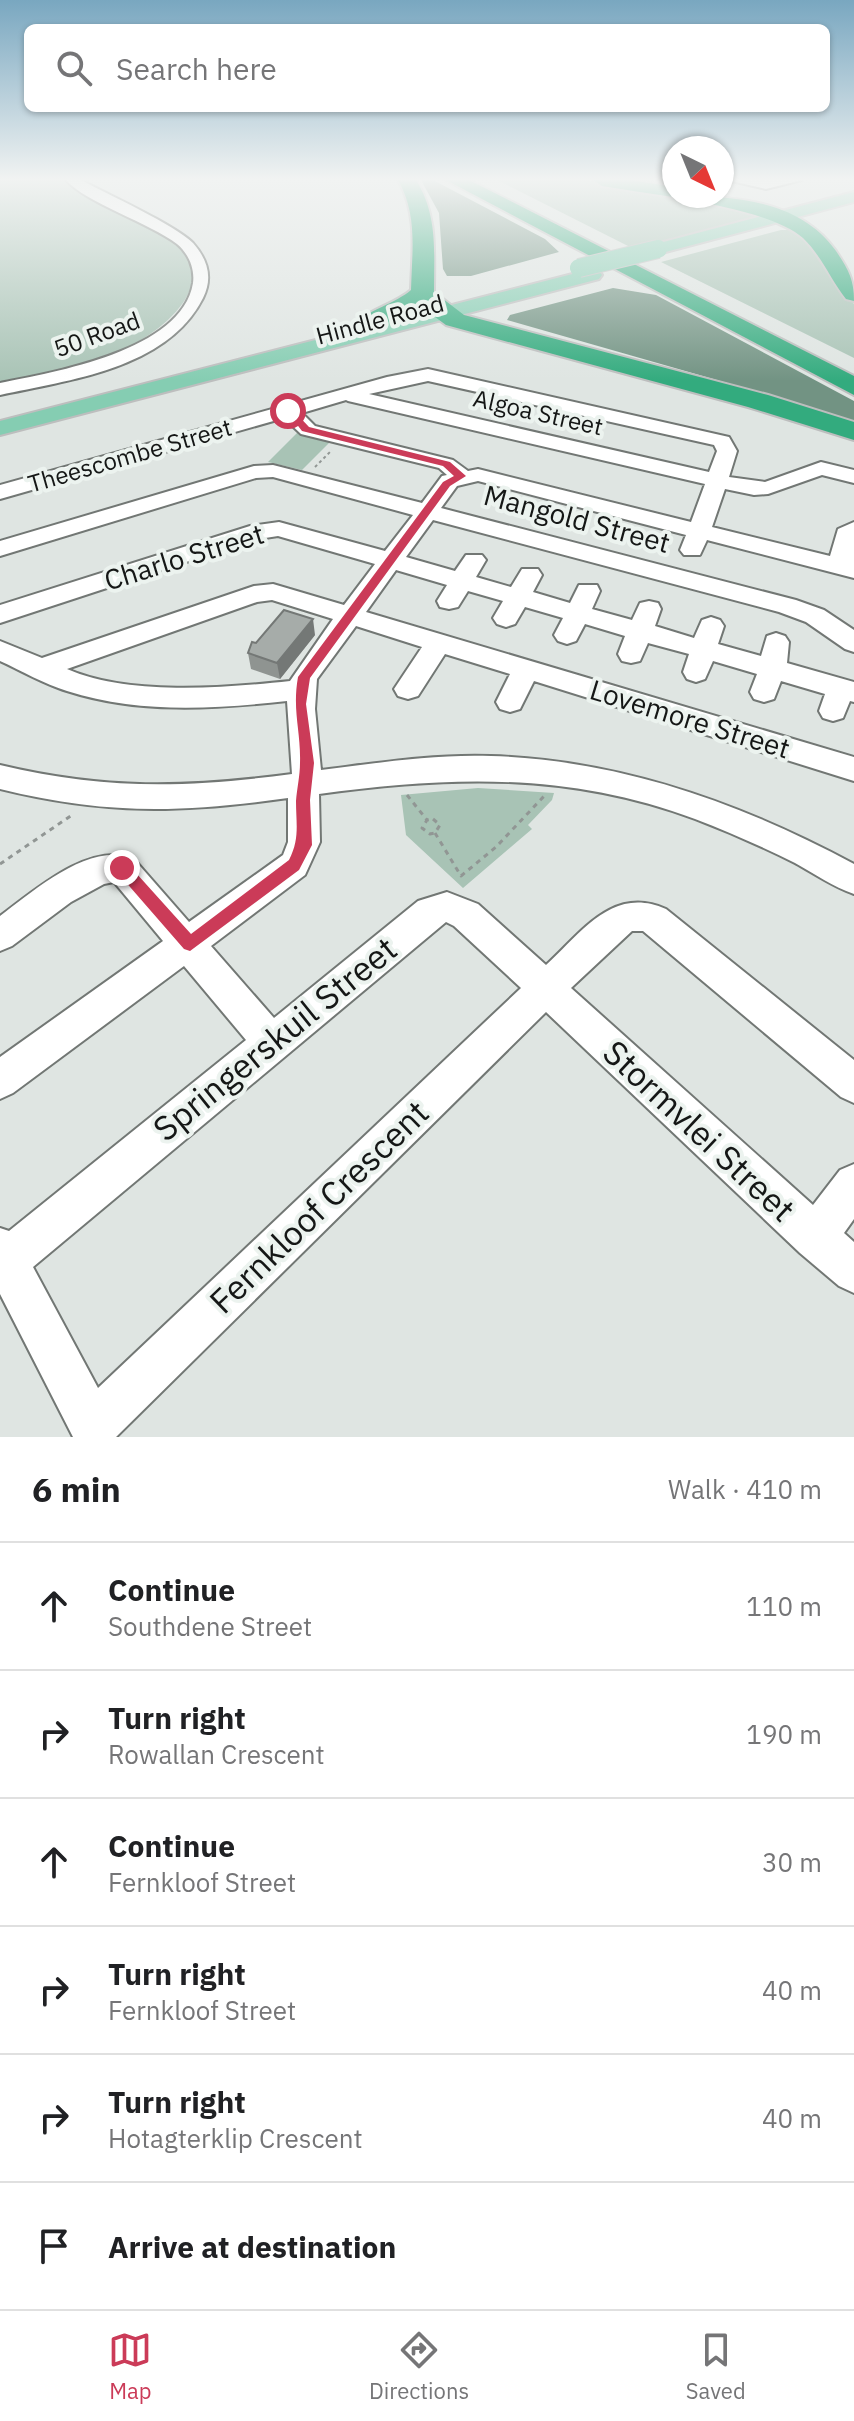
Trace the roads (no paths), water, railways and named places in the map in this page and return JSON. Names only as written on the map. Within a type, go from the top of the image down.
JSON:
[{"type":"highway","points":[[427,247],[434,304]]},
{"type":"highway","points":[[584,247],[854,387]]},
{"type":"highway","points":[[615,247],[854,367]]},
{"type":"highway","points":[[819,247],[854,294]]},
{"type":"highway","points":[[371,321],[405,307],[434,304],[467,325],[758,401],[854,431]]},
{"type":"main road","name":"Hindle Road","points":[[0,428],[434,304],[687,247]]},
{"type":"main road","name":"Hindle Road","points":[[0,421],[371,321]]},
{"type":"street","name":"50 Road","points":[[0,389],[105,363],[149,344],[185,315],[201,286],[202,274],[198,261],[187,247]]},
{"type":"street","points":[[445,378],[463,358]]},
{"type":"street","points":[[504,391],[517,372]]},
{"type":"street","name":"Theescombe Street","points":[[0,492],[414,376],[445,378],[504,391],[577,397],[722,441],[727,451],[695,540]]},
{"type":"street","name":"Algoa Street","points":[[347,395],[754,489],[768,488],[821,468],[854,477]]},
{"type":"street","points":[[288,411],[306,429],[446,464],[461,476]]},
{"type":"street","name":"Mangold Street","points":[[0,549],[260,471],[273,471],[787,606],[815,616],[854,643]]},
{"type":"street","points":[[0,1080],[294,865],[305,845],[307,763],[300,690],[304,677],[447,484],[461,476],[478,475],[502,491],[563,507],[764,557],[847,568],[844,537],[854,529]]},
{"type":"street","name":"Charlo Street","points":[[0,614],[264,529],[289,531],[391,559],[468,570],[525,585],[578,613],[771,667],[842,697]]},
{"type":"street","points":[[449,601],[468,570]]},
{"type":"street","points":[[506,618],[525,585]]},
{"type":"street","name":"Lovemore Street","points":[[42,668],[262,592],[282,594],[854,769]]},
{"type":"street","points":[[408,689],[439,642]]},
{"type":"street","points":[[0,650],[85,687],[186,699],[300,690]]},
{"type":"street","points":[[510,702],[526,669]]},
{"type":"street","points":[[0,777],[63,793],[156,800],[212,797],[463,768],[525,769],[594,778],[670,796],[781,839],[854,880]]},
{"type":"street","points":[[0,935],[87,877],[114,865],[130,873],[271,1042]]},
{"type":"street","name":"Springerskuil Street","points":[[3,1255],[438,908],[453,908],[466,915],[546,988]]},
{"type":"street","name":"Fernkloof Crescent","points":[[3,1255],[96,1431],[546,988],[620,920],[642,914],[651,917],[854,1084]]},
{"type":"street","name":"Stormvlei Street","points":[[546,988],[854,1271]]},
{"type":"street","points":[[815,1238],[854,1184]]}]
